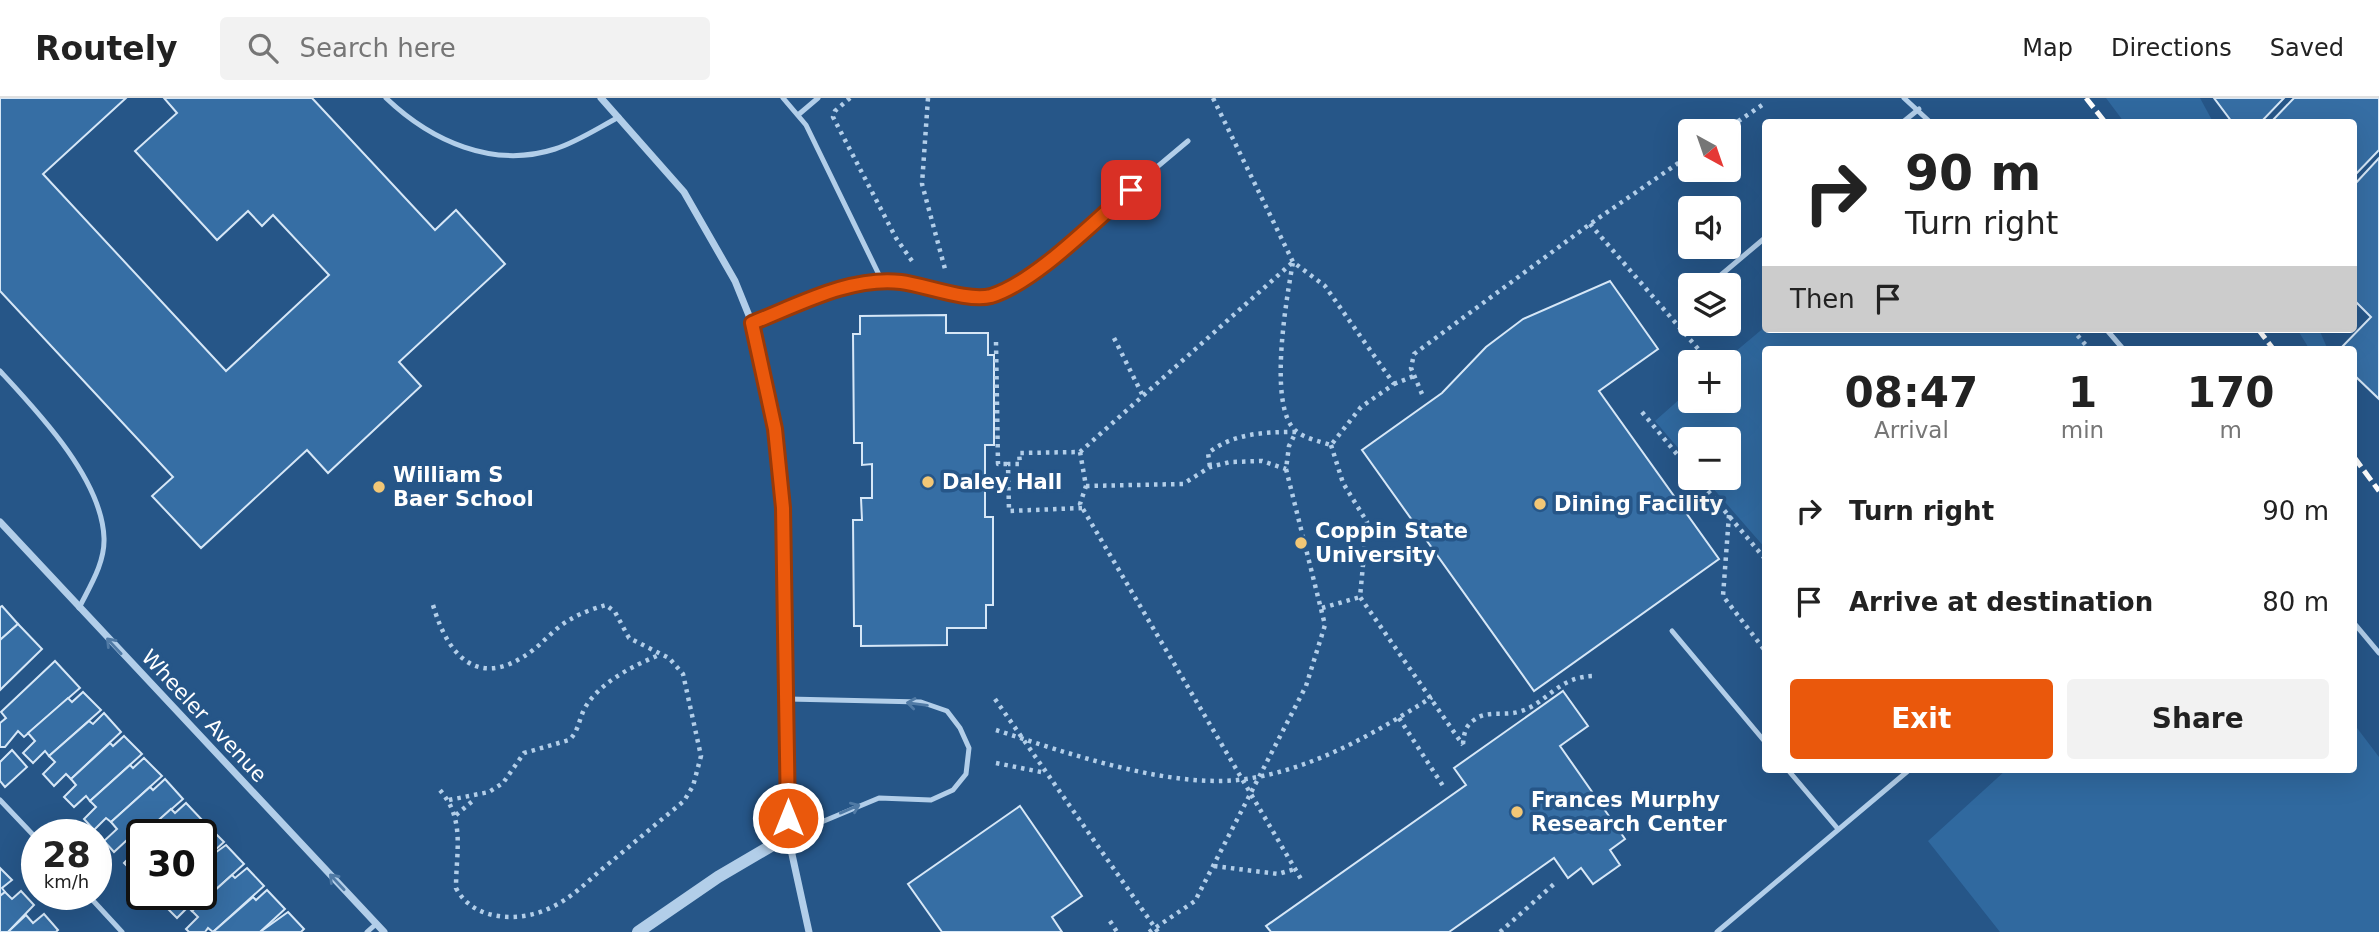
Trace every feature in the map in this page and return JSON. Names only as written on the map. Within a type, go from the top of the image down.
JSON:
[{"type":"street","points":[[601,98],[684,192],[735,281],[752,323],[775,429],[783,508],[788,836],[809,932]]},
{"type":"street","name":"Wheeler Avenue","points":[[0,522],[384,932]]},
{"type":"street","points":[[638,932],[718,877],[788,836]]},
{"type":"lane","points":[[386,98],[426,129],[455,144],[482,154],[506,156],[557,148],[619,117]]},
{"type":"lane","points":[[783,98],[806,125],[883,283]]},
{"type":"lane","points":[[798,115],[818,98]]},
{"type":"lane","points":[[1904,98],[1927,119]]},
{"type":"lane","points":[[1907,119],[1919,109]]},
{"type":"lane","points":[[752,323],[820,296],[862,284],[899,282],[987,297],[1014,286],[1188,141]]},
{"type":"lane","points":[[1723,273],[1762,240]]},
{"type":"lane","points":[[0,371],[37,411],[71,454],[97,505],[104,538],[101,564],[79,608]]},
{"type":"lane","points":[[2357,627],[2379,653]]},
{"type":"lane","points":[[1672,631],[1762,738]]},
{"type":"lane","points":[[788,699],[921,702],[947,711],[960,728],[969,748],[966,774],[953,790],[931,800],[879,799],[788,836]]},
{"type":"lane","points":[[1791,773],[1838,829]]},
{"type":"lane","points":[[1717,932],[1905,773]]},
{"type":"lane","points":[[0,800],[21,822]]},
{"type":"lane","points":[[102,910],[122,932]]},
{"type":"lane","points":[[367,932],[376,924]]},
{"type":"path","points":[[850,98],[835,111],[833,117],[896,238],[909,260],[918,264]]},
{"type":"path","points":[[928,98],[922,184],[945,270]]},
{"type":"path","points":[[1213,98],[1293,262],[1325,286],[1394,384]]},
{"type":"path","points":[[1741,119],[1765,103]]},
{"type":"path","points":[[1422,394],[1411,368],[1414,354],[1590,224],[1678,163]]},
{"type":"path","points":[[1590,224],[1699,350]]},
{"type":"path","points":[[996,342],[999,464],[1020,464],[1019,453],[1080,452],[1293,262]]},
{"type":"path","points":[[1293,262],[1286,307],[1282,389],[1286,417],[1296,432]]},
{"type":"path","points":[[936,268],[956,271]]},
{"type":"path","points":[[1115,338],[1142,394]]},
{"type":"path","points":[[1331,445],[1361,407],[1394,384],[1414,376]]},
{"type":"path","points":[[1642,412],[1678,456]]},
{"type":"path","points":[[1210,467],[1208,453],[1224,440],[1261,432],[1296,432],[1331,445]]},
{"type":"path","points":[[1149,932],[1156,930],[1195,901],[1306,686],[1325,625],[1286,469],[1289,446],[1296,432]]},
{"type":"path","points":[[1331,445],[1343,483],[1367,522],[1360,597],[1463,745],[1464,731],[1474,720],[1486,715],[1518,712],[1561,684],[1597,676]]},
{"type":"path","points":[[1080,452],[1086,486],[1080,504],[1082,508],[1301,879]]},
{"type":"path","points":[[1086,486],[1183,484],[1210,467],[1230,462],[1262,461],[1286,469]]},
{"type":"path","points":[[1008,464],[1009,511],[1082,508]]},
{"type":"path","points":[[1707,490],[1762,555]]},
{"type":"path","points":[[1729,515],[1723,596],[1762,647]]},
{"type":"path","points":[[1322,608],[1360,597]]},
{"type":"path","points":[[433,605],[440,629],[450,643],[471,666],[481,670],[507,666],[519,660],[569,619],[606,605],[615,612],[629,638],[659,656],[669,658],[683,674],[701,756],[695,778],[684,801],[569,897],[541,913],[528,916],[501,916],[477,912],[456,888],[456,815],[449,800],[438,788]]},
{"type":"path","points":[[456,815],[479,796],[503,783],[524,753],[569,740],[574,736],[587,704],[596,694],[613,679],[659,656]]},
{"type":"path","points":[[996,730],[1125,767],[1174,777],[1242,779],[1286,770],[1371,735],[1432,697]]},
{"type":"path","points":[[995,699],[1156,930]]},
{"type":"path","points":[[1399,718],[1445,789]]},
{"type":"path","points":[[996,763],[1047,773]]},
{"type":"path","points":[[449,800],[479,796]]},
{"type":"path","points":[[1214,866],[1278,874],[1295,869]]},
{"type":"path","points":[[1500,932],[1554,884]]},
{"type":"path","points":[[1110,921],[1117,932]]},
{"type":"shaded area","points":[[2106,98],[2200,98],[2211,119],[2122,119]]},
{"type":"shaded area","points":[[1762,329],[1762,333],[2076,333],[2087,346],[1762,346],[1762,544],[1714,490],[1741,490],[1741,427],[1678,427],[1678,448],[1655,421],[1678,401],[1678,413],[1741,413],[1741,350],[1737,350]]},
{"type":"shaded area","points":[[2299,333],[2321,333],[2326,346],[2308,346]]},
{"type":"shaded area","points":[[2357,728],[2379,757],[2379,932],[2000,932],[1928,841],[2003,773],[2357,773]]},
{"type":"building","points":[[0,98],[126,98],[43,174],[226,371],[329,275],[273,215],[262,226],[248,211],[217,240],[135,151],[177,113],[164,98],[312,98],[435,230],[456,210],[505,264],[399,362],[421,386],[328,473],[307,450],[201,548],[152,496],[173,477],[0,291]]},
{"type":"building","points":[[2214,98],[2284,98],[2264,119],[2230,119]]},
{"type":"building","points":[[2294,98],[2379,98],[2379,150],[2357,173],[2357,119],[2274,119]]},
{"type":"building","points":[[2379,158],[2379,399],[2357,378],[2357,346],[2343,346],[2371,317],[2357,303],[2357,182]]},
{"type":"building","name":"Dining Facility","points":[[1610,281],[1658,349],[1599,391],[1719,559],[1534,691],[1362,450],[1442,393],[1486,347],[1523,319]]},
{"type":"building","name":"Daley Hall","points":[[946,315],[946,333],[988,333],[988,355],[994,355],[994,445],[985,445],[985,517],[993,517],[993,605],[986,605],[986,628],[947,628],[947,645],[861,646],[861,626],[854,626],[853,520],[862,520],[861,498],[872,498],[872,464],[862,465],[862,443],[854,443],[853,334],[860,334],[860,316]]},
{"type":"building","points":[[2,606],[18,624],[0,640],[0,607]]},
{"type":"building","points":[[18,624],[42,649],[0,690],[0,640]]},
{"type":"building","points":[[55,661],[80,688],[24,737],[18,731],[5,747],[0,747],[0,723],[6,718],[1,712]]},
{"type":"building","name":"Frances Murphy Research Center","points":[[1563,691],[1588,726],[1560,746],[1625,839],[1610,850],[1620,865],[1593,884],[1581,868],[1568,878],[1554,858],[1449,932],[1271,932],[1266,926],[1466,785],[1454,768]]},
{"type":"building","points":[[83,692],[101,710],[49,756],[45,751],[33,763],[23,753],[35,741],[28,733],[68,698],[72,702]]},
{"type":"building","points":[[104,713],[121,732],[71,779],[66,774],[54,786],[43,774],[55,762],[49,756],[89,721],[93,724]]},
{"type":"building","points":[[124,736],[142,754],[90,801],[86,796],[74,807],[64,797],[76,785],[71,779],[110,743],[113,746]]},
{"type":"building","points":[[12,750],[27,767],[5,787],[0,781],[0,762]]},
{"type":"building","points":[[144,758],[162,776],[112,821],[106,818],[84,819],[96,807],[90,801],[130,765],[133,768]]},
{"type":"building","points":[[165,779],[183,799],[160,819],[126,819],[126,841],[114,852],[112,834],[117,829],[112,821],[150,787],[153,790]]},
{"type":"building","points":[[186,803],[201,819],[160,819],[171,809],[175,813]]},
{"type":"building","points":[[1020,806],[1082,896],[1052,917],[1062,932],[942,932],[908,884]]},
{"type":"building","points":[[217,835],[224,842],[217,848]]},
{"type":"building","points":[[226,845],[244,864],[217,888],[217,851]]},
{"type":"building","points":[[0,868],[12,880],[2,888],[5,892],[0,896]]},
{"type":"building","points":[[247,868],[264,886],[213,932],[208,928],[205,932],[189,932],[186,929],[198,917],[192,911],[217,910],[217,888],[232,875],[235,878]]},
{"type":"building","points":[[267,890],[285,909],[260,932],[213,932],[253,897],[256,900]]},
{"type":"building","points":[[21,891],[21,910],[29,910],[8,932],[0,932],[0,896],[5,892],[12,899]]},
{"type":"building","points":[[169,910],[185,910],[177,918]]},
{"type":"building","points":[[288,912],[304,929],[301,932],[260,932]]},
{"type":"building","points":[[44,914],[58,930],[56,932],[8,932],[26,915],[33,923]]},
{"type":"railway","points":[[2086,98],[2103,119]]},
{"type":"railway","points":[[2261,333],[2271,346]]},
{"type":"railway","points":[[2357,461],[2379,491]]},
{"type":"place","name":"Daley Hall","points":[[928,482]]},
{"type":"place","name":"William S Baer School","points":[[379,487]]},
{"type":"place","name":"Dining Facility","points":[[1540,504]]},
{"type":"place","name":"Coppin State University","points":[[1301,543]]},
{"type":"place","name":"Frances Murphy Research Center","points":[[1517,812]]},
{"type":"route","points":[[788,818],[783,508],[775,429],[752,323],[820,296],[862,284],[899,282],[987,297],[1014,286],[1036,270],[1131,190]]}]
